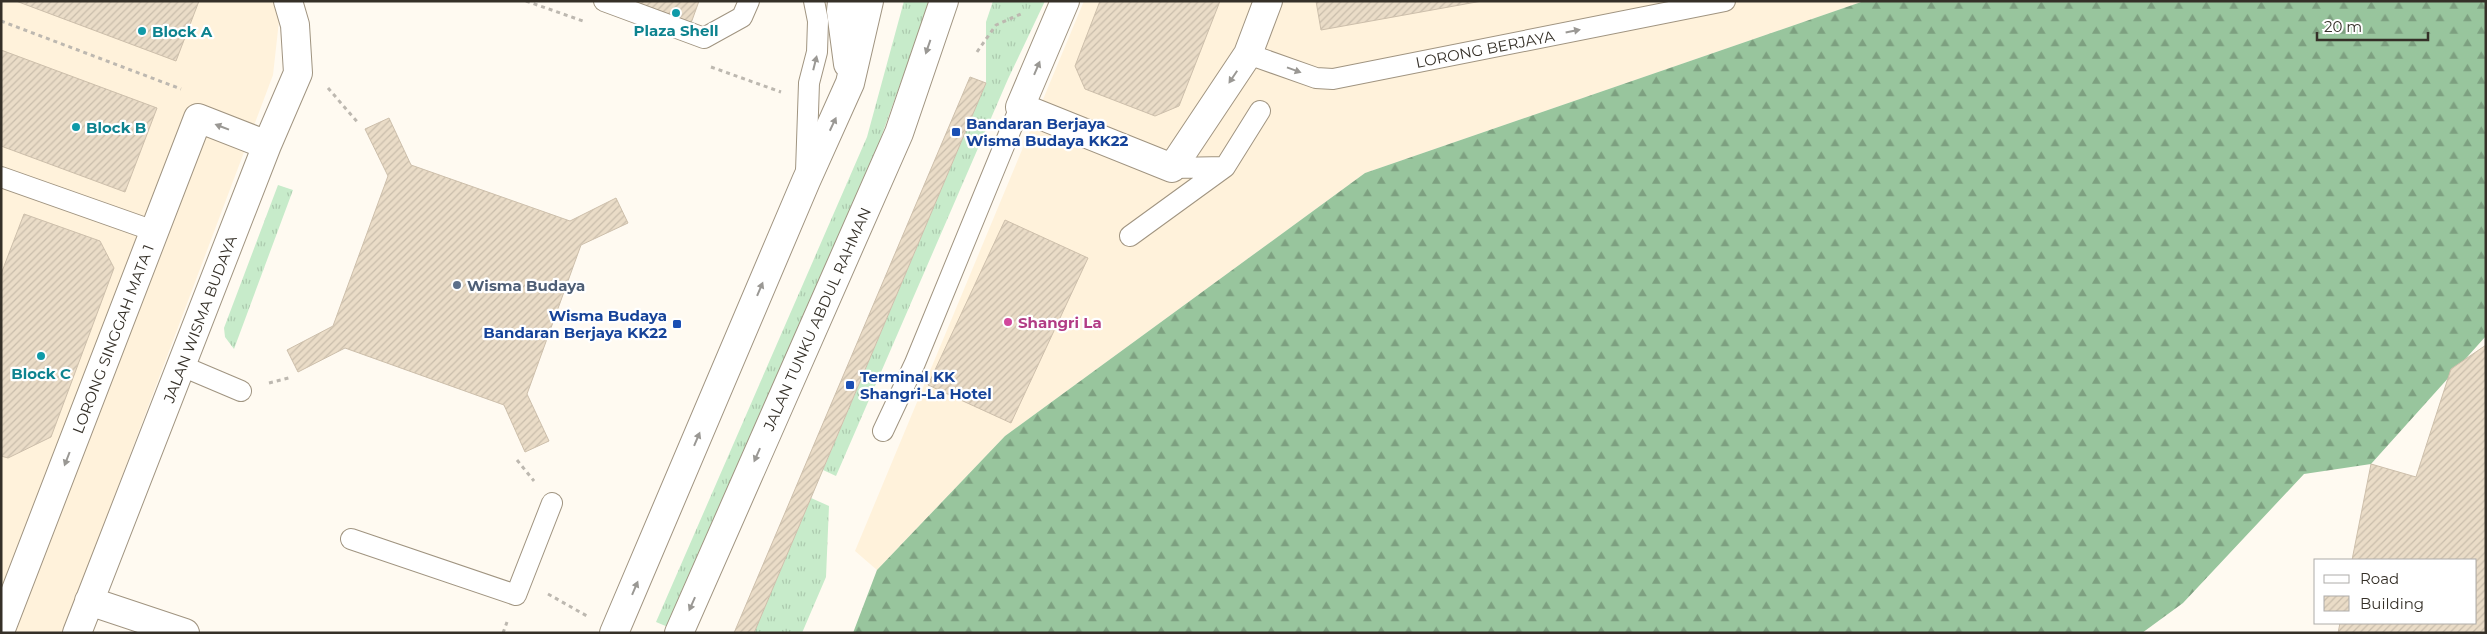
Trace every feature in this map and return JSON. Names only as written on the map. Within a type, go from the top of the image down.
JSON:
[{"type":"street","name":"JALAN WISMA BUDAYA","points":[[77,633],[267,145],[298,73],[295,25],[288,1]]},
{"type":"street","points":[[842,1],[850,83]]},
{"type":"street","points":[[614,633],[806,181],[850,83],[869,1]]},
{"type":"street","name":"JALAN TUNKU ABDUL RAHMAN","points":[[679,633],[899,132],[944,1]]},
{"type":"street","points":[[1065,1],[1020,108],[1172,168],[1248,54],[1268,1]]},
{"type":"street","name":"LORONG SINGGAH MATA 1","points":[[1,629],[198,118],[267,145]]},
{"type":"street","points":[[89,601],[185,633]]},
{"type":"lane","points":[[604,1],[704,38],[742,17],[749,1]]},
{"type":"lane","points":[[806,181],[809,83],[817,52],[818,21],[814,1]]},
{"type":"lane","name":"LORONG BERJAYA","points":[[1248,54],[1316,78],[1333,79],[1725,1]]},
{"type":"lane","points":[[883,431],[915,363],[1020,108]]},
{"type":"lane","points":[[1130,236],[1225,167],[1260,111]]},
{"type":"lane","points":[[1172,168],[1225,167]]},
{"type":"lane","points":[[1,177],[154,231]]},
{"type":"lane","points":[[182,366],[241,391]]},
{"type":"lane","points":[[351,539],[516,595],[552,503]]},
{"type":"path","points":[[977,52],[996,25],[1023,12]]},
{"type":"path","points":[[1,21],[187,92]]},
{"type":"path","points":[[322,81],[359,124]]},
{"type":"path","points":[[522,580],[587,616]]},
{"type":"shaded area","points":[[1,1],[276,1],[279,21],[273,75],[63,633],[1,633]]},
{"type":"shaded area","points":[[1084,1],[1864,1],[1365,173],[1005,436],[877,570],[855,551]]},
{"type":"green space","points":[[904,1],[930,1],[879,143],[668,627],[656,622],[867,137]]},
{"type":"green space","points":[[993,1],[1045,1],[1008,79],[836,476],[823,470],[986,83],[986,22]]},
{"type":"green space","points":[[1864,1],[2486,1],[2486,336],[2371,464],[2304,474],[2183,603],[2142,633],[853,633],[877,570],[1005,436],[1365,173]]},
{"type":"green space","points":[[278,185],[293,190],[234,349],[225,337],[224,328]]},
{"type":"green space","points":[[811,498],[829,506],[826,577],[802,633],[754,633]]},
{"type":"building","name":"Block A","points":[[16,1],[199,1],[176,61]]},
{"type":"building","name":"Plaza Shell","points":[[626,1],[699,1],[690,26]]},
{"type":"building","points":[[1100,1],[1220,1],[1179,106],[1155,116],[1085,89],[1075,66]]},
{"type":"building","points":[[1316,1],[1482,1],[1321,30]]},
{"type":"building","name":"Block B","points":[[1,50],[157,108],[125,192],[1,146]]},
{"type":"building","points":[[970,77],[986,83],[754,633],[734,633]]},
{"type":"building","name":"Wisma Budaya","points":[[389,118],[411,165],[570,221],[616,198],[628,223],[581,245],[527,394],[549,441],[525,452],[504,405],[345,348],[298,372],[287,350],[333,326],[388,176],[365,129]]},
{"type":"building","name":"Block C","points":[[24,214],[100,241],[114,268],[51,437],[8,458],[1,456],[1,274]]},
{"type":"building","name":"Shangri La","points":[[1005,220],[1088,258],[1011,423],[928,385]]},
{"type":"building","points":[[2486,345],[2486,633],[2338,633],[2340,624],[2477,624],[2477,559],[2352,559],[2371,464],[2416,477],[2451,369]]},
{"type":"place","name":"Plaza Shell","points":[[676,13]]},
{"type":"place","name":"Block A","points":[[142,31]]},
{"type":"place","name":"Block B","points":[[76,127]]},
{"type":"place","name":"Bandaran Berjaya Wisma Budaya KK22","points":[[956,132]]},
{"type":"place","name":"Wisma Budaya","points":[[457,285]]},
{"type":"place","name":"Shangri La","points":[[1008,322]]},
{"type":"place","name":"Wisma Budaya Bandaran Berjaya KK22","points":[[677,324]]},
{"type":"place","name":"Block C","points":[[41,356]]},
{"type":"place","name":"Terminal KK Shangri-La Hotel","points":[[850,385]]}]
